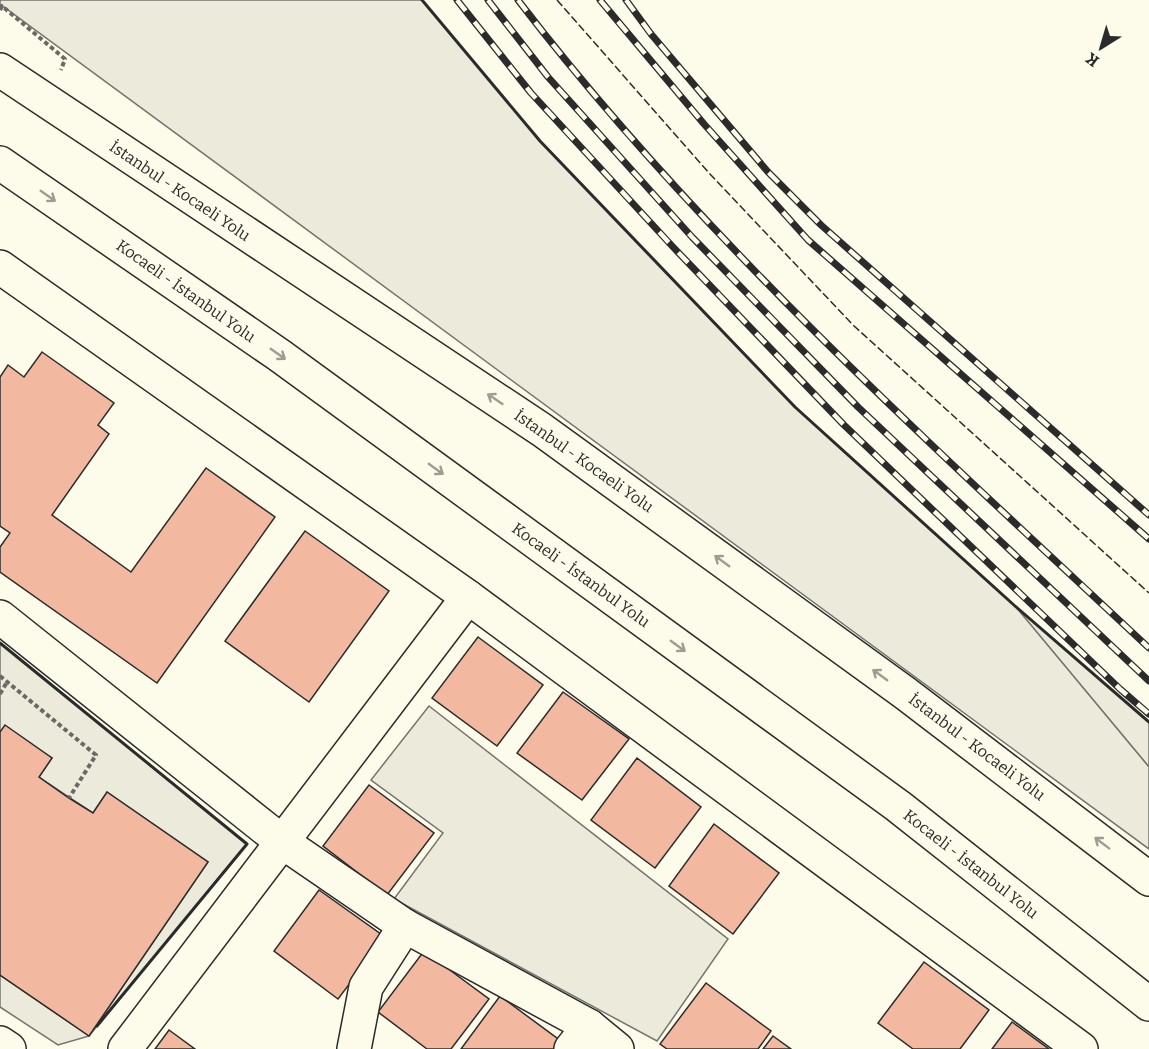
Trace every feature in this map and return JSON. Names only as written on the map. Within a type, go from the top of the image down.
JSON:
[{"type":"main road","points":[[0,53],[50,104]]},
{"type":"main road","name":"İstanbul - Kocaeli Yolu","points":[[0,70],[542,430],[905,693],[1149,879]]},
{"type":"main road","name":"Kocaeli - İstanbul Yolu","points":[[0,163],[279,355],[898,806],[1149,1004]]},
{"type":"main road","points":[[0,267],[468,597],[1081,1049]]},
{"type":"main road","points":[[125,1049],[468,597]]},
{"type":"main road","points":[[0,617],[281,841],[405,926],[580,1037],[617,1049]]},
{"type":"main road","points":[[354,1049],[366,987],[405,926]]},
{"type":"main road","points":[[0,1043],[9,1049]]},
{"type":"path","points":[[1,8],[65,59]]},
{"type":"path","points":[[0,676],[96,755],[69,798]]},
{"type":"path","points":[[0,694],[7,682]]},
{"type":"shaded area","points":[[0,0],[422,0],[540,141],[795,407],[1015,606],[1149,767],[1149,849],[0,4]]},
{"type":"shaded area","points":[[1015,606],[1149,722],[1149,767]]},
{"type":"shaded area","points":[[0,643],[247,844],[89,1036],[208,862],[107,792],[93,813],[39,777],[52,758],[0,732]]},
{"type":"shaded area","points":[[429,706],[728,939],[657,1041],[394,899],[443,833],[371,780]]},
{"type":"shaded area","points":[[0,975],[89,1036],[58,1045],[0,1007]]},
{"type":"building","points":[[42,352],[114,403],[98,425],[109,434],[52,515],[131,572],[206,468],[275,517],[157,683],[0,572],[0,547],[10,533],[0,526],[0,377],[8,365],[24,377]]},
{"type":"building","points":[[305,531],[389,591],[309,702],[225,641]]},
{"type":"building","points":[[478,637],[543,685],[497,746],[432,698]]},
{"type":"building","points":[[563,692],[629,739],[582,800],[517,753]]},
{"type":"building","points":[[5,725],[52,758],[39,777],[69,798],[93,813],[107,792],[208,862],[89,1036],[0,975],[0,732]]},
{"type":"building","points":[[637,758],[701,807],[655,868],[591,820]]},
{"type":"building","points":[[369,785],[434,833],[387,895],[323,846]]},
{"type":"building","points":[[714,824],[779,873],[733,934],[669,886]]},
{"type":"building","points":[[319,890],[385,937],[338,999],[274,951]]},
{"type":"building","points":[[424,951],[489,999],[451,1049],[427,1049],[378,1012]]},
{"type":"building","points":[[924,962],[989,1010],[960,1049],[913,1049],[878,1023]]},
{"type":"building","points":[[706,983],[771,1031],[758,1049],[667,1049],[660,1044]]},
{"type":"building","points":[[500,996],[565,1044],[561,1049],[461,1049]]},
{"type":"building","points":[[1012,1022],[1049,1049],[992,1049]]},
{"type":"building","points":[[169,1030],[195,1049],[155,1049]]},
{"type":"building","points":[[773,1036],[791,1049],[763,1049]]},
{"type":"railway","points":[[457,0],[531,93],[673,247],[844,425],[1149,714]]},
{"type":"railway","points":[[488,0],[548,77],[692,237],[858,407],[1149,681]]},
{"type":"railway","points":[[518,0],[663,174],[741,256],[901,416],[1149,648]]},
{"type":"railway","points":[[600,0],[704,124],[808,240],[1149,539]]},
{"type":"railway","points":[[626,0],[651,34],[768,172],[821,225],[1149,515]]},
{"type":"fence","points":[[557,0],[709,173],[853,325],[1149,593]]},
{"type":"wall","points":[[422,0],[540,141],[795,407],[1015,606],[1149,722]]},
{"type":"wall","points":[[0,643],[247,844],[97,1026]]}]
